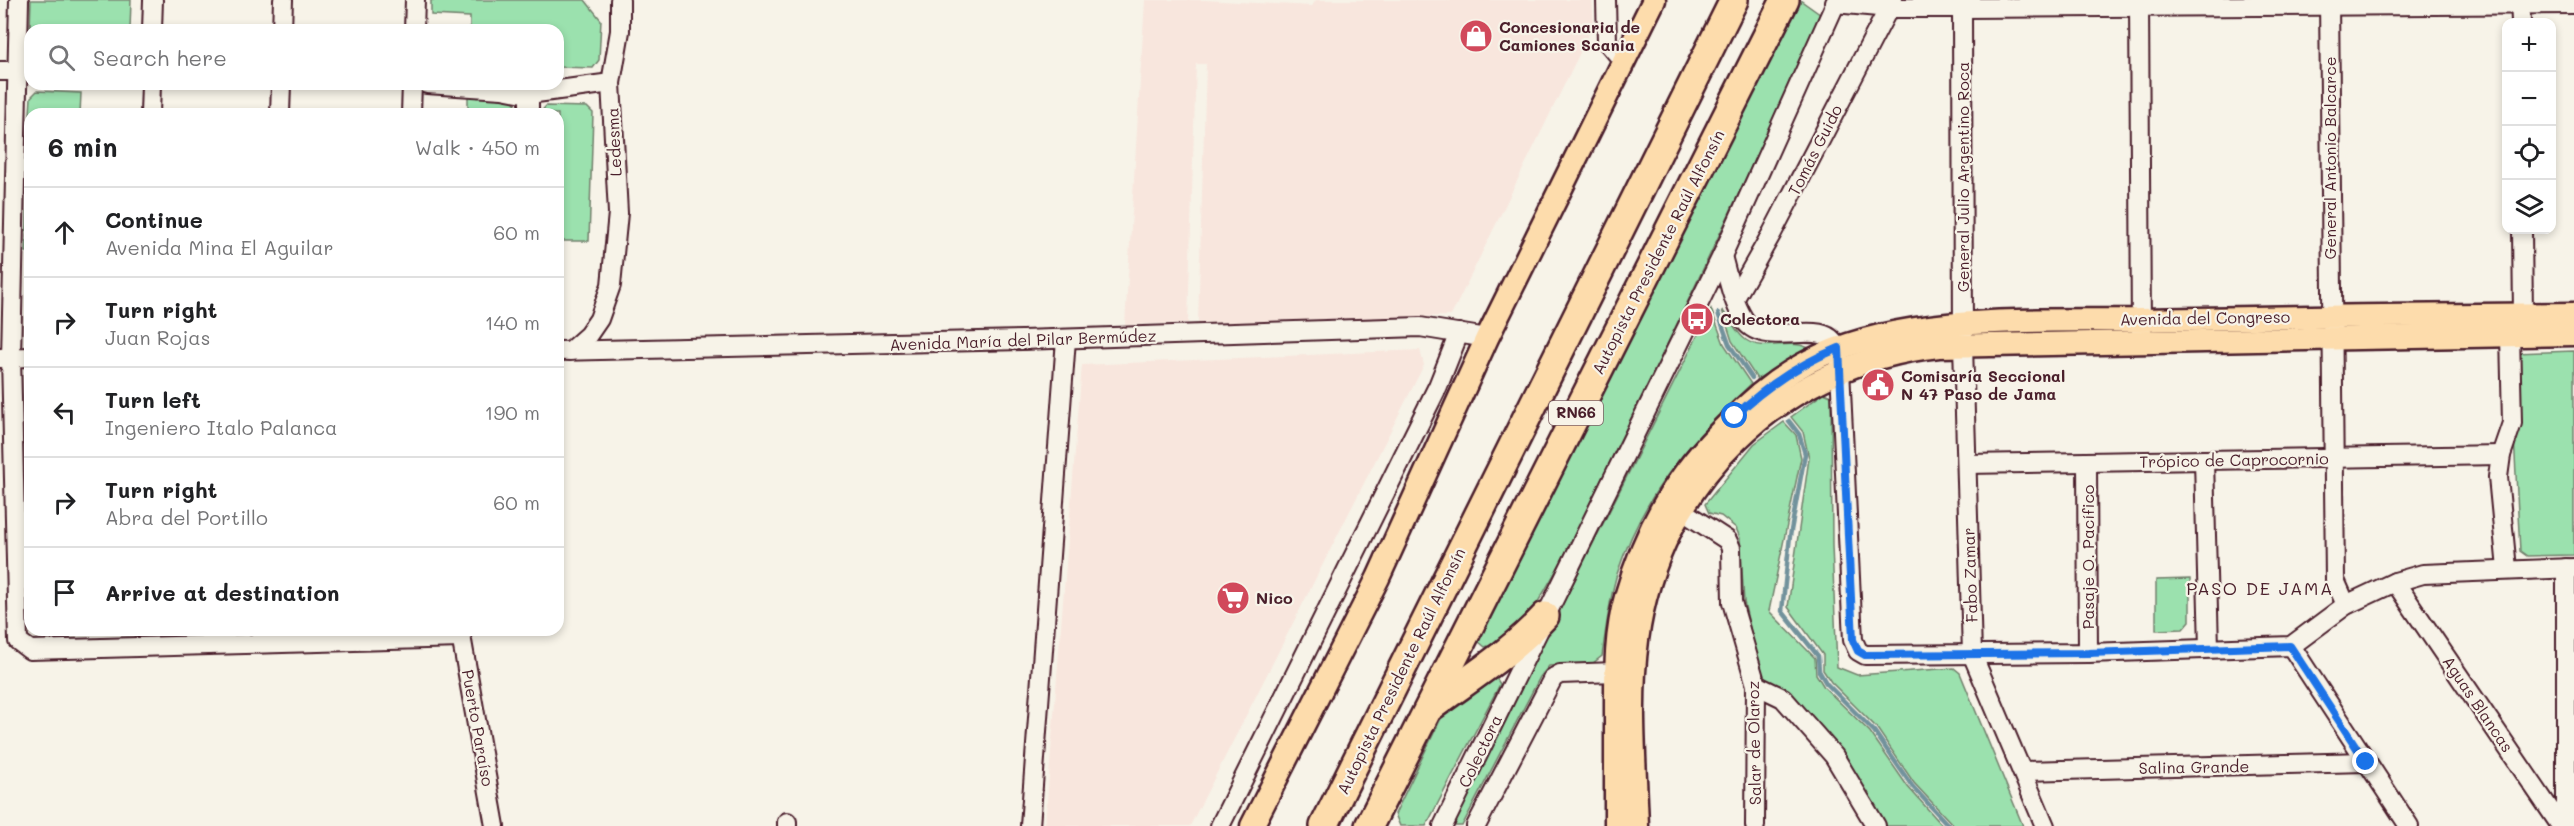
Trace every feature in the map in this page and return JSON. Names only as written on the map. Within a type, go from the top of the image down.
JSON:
[{"type":"highway","name":"Autopista Presidente Raúl Alfonsín","points":[[1324,826],[1734,0]]},
{"type":"highway","name":"Autopista Presidente Raúl Alfonsín","points":[[1369,826],[1785,0]]},
{"type":"highway","points":[[1425,712],[1489,663],[1510,650],[1545,616]]},
{"type":"main road","points":[[1252,826],[1378,578],[1487,338],[1654,0]]},
{"type":"main road","name":"Avenida del Congreso","points":[[1840,359],[1922,348],[1963,335],[2332,327],[2523,314],[2574,314]]},
{"type":"main road","name":"Avenida del Congreso","points":[[2332,327],[2510,334],[2574,334]]},
{"type":"main road","points":[[1616,826],[1615,672],[1624,601],[1635,566],[1660,508],[1677,481],[1702,450],[1754,398],[1786,375],[1820,356],[1840,359]]},
{"type":"main road","points":[[1637,826],[1633,700],[1637,639],[1651,578],[1662,548],[1681,510],[1719,458],[1747,429],[1840,359]]},
{"type":"street","points":[[19,0],[6,358],[18,641],[30,650],[147,638],[338,636]]},
{"type":"street","points":[[152,24],[153,0]]},
{"type":"street","points":[[282,24],[283,0]]},
{"type":"street","points":[[414,24],[415,0]]},
{"type":"street","name":"Ledesma","points":[[564,351],[588,335],[599,319],[611,285],[618,213],[611,83],[620,31],[620,0]]},
{"type":"street","points":[[1606,0],[1607,42],[1624,62]]},
{"type":"street","points":[[1836,2],[1962,8],[2139,3],[2520,2],[2574,4]]},
{"type":"street","name":"Colectora","points":[[1443,826],[1722,256],[1836,2]]},
{"type":"street","name":"General Antonio Balcarce","points":[[2329,2],[2335,580],[2346,605]]},
{"type":"street","points":[[2520,2],[2521,18]]},
{"type":"street","points":[[2139,3],[2141,331]]},
{"type":"street","name":"Tomás Guido","points":[[1734,298],[1772,233],[1891,4]]},
{"type":"street","name":"General Julio Argentino Roca","points":[[1962,8],[1963,335]]},
{"type":"street","points":[[564,89],[611,83]]},
{"type":"street","points":[[150,108],[151,90]]},
{"type":"street","points":[[280,108],[281,90]]},
{"type":"street","points":[[411,108],[412,90]]},
{"type":"street","points":[[508,90],[530,94],[559,90]]},
{"type":"street","points":[[529,108],[530,94]]},
{"type":"street","points":[[2507,569],[2498,477],[2501,456],[2512,423],[2510,334],[2523,314],[2522,234]]},
{"type":"street","points":[[1722,256],[1734,298],[1743,319],[1751,327],[1760,331],[1783,334],[1821,334],[1829,337],[1840,359],[1847,551],[1853,640],[1858,651],[1865,655],[2088,653],[2290,646],[2346,605],[2395,582],[2423,574],[2570,568],[2566,826]]},
{"type":"street","name":"Avenida María del Pilar Bermúdez","points":[[564,351],[1066,339],[1420,327],[1487,338]]},
{"type":"street","points":[[1221,826],[1438,386],[1459,333]]},
{"type":"street","name":"Fabo Zamar","points":[[1963,335],[1972,654],[2045,826]]},
{"type":"street","points":[[1030,826],[1066,339]]},
{"type":"street","points":[[6,358],[24,357]]},
{"type":"street","name":"Trópico de Caprocornio","points":[[1967,464],[2501,456]]},
{"type":"street","points":[[2204,460],[2209,648]]},
{"type":"street","name":"Pasaje O. Pacífico","points":[[2087,462],[2088,653]]},
{"type":"street","name":"Salar de Olaroz","points":[[1681,510],[1727,540],[1731,548],[1732,602],[1756,686],[1755,826]]},
{"type":"street","name":"Aguas Blancas","points":[[2395,582],[2561,826]]},
{"type":"street","name":"Puerto Paraíso","points":[[461,636],[495,826]]},
{"type":"street","points":[[2290,646],[2409,826]]},
{"type":"street","points":[[1476,826],[1553,678],[1560,674],[1615,672]]},
{"type":"street","points":[[1756,686],[1783,698],[1834,756],[1876,826]]},
{"type":"street","name":"Salina Grande","points":[[2022,771],[2366,762]]},
{"type":"shaded area","points":[[1145,0],[1204,0],[1312,6],[1316,0],[1592,0],[1594,24],[1451,316],[1198,323],[1206,64],[1196,64],[1188,323],[1125,325]]},
{"type":"shaded area","points":[[1420,350],[1424,365],[1190,826],[1045,826],[1082,365]]},
{"type":"green space","points":[[31,0],[131,0],[130,24],[30,24]]},
{"type":"green space","points":[[431,0],[585,0],[601,20],[599,60],[593,68],[564,67],[564,24],[470,24],[470,17],[431,15]]},
{"type":"green space","points":[[1793,0],[1800,0],[1821,15],[1704,268],[1586,513],[1549,583],[1536,605],[1520,625],[1500,641],[1485,647],[1479,642],[1482,629]]},
{"type":"green space","points":[[37,91],[81,93],[80,108],[30,108],[31,97]]},
{"type":"green space","points":[[468,96],[510,98],[516,104],[516,108],[468,108]]},
{"type":"green space","points":[[546,106],[587,107],[593,113],[589,241],[564,241],[564,108],[544,108]]},
{"type":"green space","points":[[1711,309],[1724,344],[1751,384],[1689,448],[1655,493],[1641,517],[1617,574],[1602,656],[1593,663],[1549,666],[1540,677],[1462,826],[1451,826]]},
{"type":"green space","points":[[1722,310],[1743,337],[1754,344],[1795,344],[1811,349],[1757,379],[1732,341]]},
{"type":"green space","points":[[2574,351],[2574,555],[2527,556],[2520,551],[2510,359],[2515,353]]},
{"type":"green space","points":[[1824,393],[1831,396],[1832,546],[1837,667],[1857,675],[1954,668],[1960,673],[2023,826],[1954,826],[1914,783],[1876,727],[1831,682],[1823,670],[1823,655],[1788,607],[1809,458],[1803,432],[1791,417]]},
{"type":"green space","points":[[1784,422],[1796,435],[1801,458],[1769,611],[1815,658],[1816,674],[1824,687],[1870,732],[1908,787],[1943,826],[1882,826],[1760,672],[1744,602],[1740,538],[1736,528],[1721,516],[1709,513],[1705,504],[1754,444]]},
{"type":"green space","points":[[2190,579],[2190,621],[2183,629],[2156,630],[2156,580]]},
{"type":"green space","points":[[1491,676],[1500,684],[1426,826],[1400,826],[1395,814],[1445,710]]},
{"type":"waterway","points":[[1718,313],[1729,344],[1752,378]]},
{"type":"waterway","points":[[1789,421],[1799,434],[1805,454],[1790,536],[1782,611],[1818,656],[1819,671],[1826,683],[1874,731],[1912,786],[1949,826]]},
{"type":"place","name":"Concesionaria de Camiones Scania","points":[[1476,36]]},
{"type":"place","name":"Colectora","points":[[1697,319]]},
{"type":"place","name":"Comisaría Seccional N 47 Paso de Jama","points":[[1878,385]]},
{"type":"place","name":"Nico","points":[[1233,598]]},
{"type":"district","name":"PASO DE JAMA","points":[[2260,589]]},
{"type":"route","points":[[1735,416],[1777,380],[1839,348],[1853,640],[1858,651],[1865,655],[2088,653],[2290,646],[2366,762]]}]
